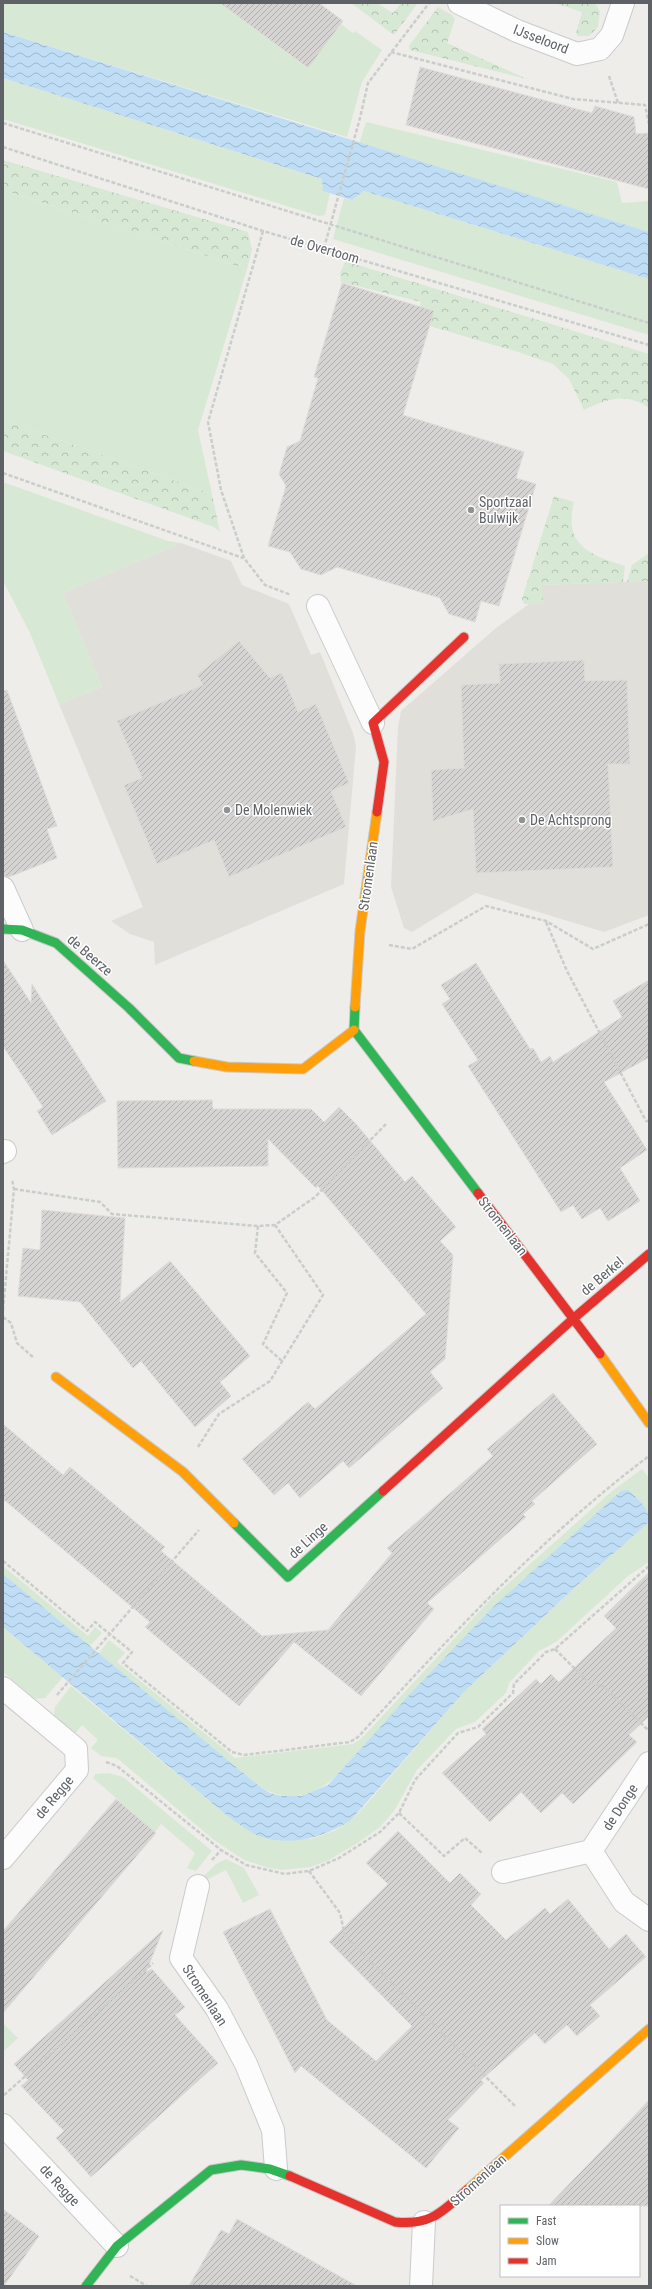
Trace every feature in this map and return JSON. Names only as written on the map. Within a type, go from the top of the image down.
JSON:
[{"type":"street","name":"IJsseloord","points":[[459,3],[517,31],[577,54],[600,49],[612,35],[624,3]]},
{"type":"street","name":"Stromenlaan","points":[[318,606],[373,724],[384,762],[360,931],[354,1030],[408,1103],[574,1318],[649,1423]]},
{"type":"street","points":[[373,724],[464,637]]},
{"type":"street","points":[[3,888],[12,929]]},
{"type":"street","name":"de Beerze","points":[[12,929],[56,943],[129,1008],[179,1058],[227,1067],[303,1069],[354,1030]]},
{"type":"street","name":"de Berkel","points":[[574,1318],[649,1254]]},
{"type":"street","name":"de Linge","points":[[56,1377],[183,1472],[288,1577],[574,1318]]},
{"type":"street","points":[[3,1688],[76,1749]]},
{"type":"street","name":"de Regge","points":[[3,1858],[76,1770],[76,1749]]},
{"type":"street","name":"de Donge","points":[[591,1850],[649,1763]]},
{"type":"street","points":[[503,1872],[591,1850],[624,1902],[649,1920]]},
{"type":"street","name":"Stromenlaan","points":[[198,1886],[181,1958],[217,2009],[246,2064],[273,2130],[276,2169]]},
{"type":"street","name":"Stromenlaan","points":[[86,2286],[117,2246],[211,2170],[232,2165],[251,2165],[276,2169],[395,2222],[410,2224],[424,2222],[439,2215],[536,2127],[649,2029]]},
{"type":"street","name":"de Regge","points":[[3,2125],[117,2246]]},
{"type":"street","points":[[421,2286],[424,2222]]},
{"type":"path","points":[[324,248],[334,206],[360,118],[368,83],[430,3]]},
{"type":"path","points":[[391,52],[573,99],[645,105],[649,124]]},
{"type":"path","points":[[3,123],[649,323]]},
{"type":"path","name":"de Overtoom","points":[[3,147],[263,231],[649,345]]},
{"type":"path","points":[[263,231],[208,422],[221,490],[244,558],[266,585],[318,606]]},
{"type":"path","points":[[3,473],[244,558]]},
{"type":"path","points":[[360,931],[386,945],[412,949],[486,906],[546,921],[593,949],[649,924]]},
{"type":"path","points":[[546,921],[567,971],[646,1121],[649,1120]]},
{"type":"path","points":[[14,1189],[100,1202],[112,1214],[258,1226],[275,1225],[314,1197],[408,1103]]},
{"type":"path","points":[[3,1310],[14,1189],[4,1151]]},
{"type":"path","points":[[183,1472],[219,1414],[270,1380],[323,1295],[275,1225]]},
{"type":"path","points":[[258,1226],[255,1253],[287,1293],[263,1344],[282,1361]]},
{"type":"path","points":[[3,1317],[11,1324],[17,1343],[56,1377]]},
{"type":"path","points":[[3,1561],[87,1631],[95,1622],[109,1632],[132,1652],[123,1663],[232,1752],[244,1755],[350,1742],[358,1737],[481,1604],[612,1484],[649,1456]]},
{"type":"path","points":[[62,1688],[219,1507]]},
{"type":"path","points":[[76,1749],[117,1766],[221,1850],[246,1865],[285,1874],[309,1871],[339,1858],[380,1832],[399,1813],[415,1780],[458,1733],[478,1727],[512,1693],[514,1684],[519,1678],[546,1652],[555,1649],[649,1566]]},
{"type":"path","points":[[555,1649],[587,1681],[604,1687],[649,1731]]},
{"type":"path","points":[[399,1813],[444,1856],[464,1838],[503,1872]]},
{"type":"path","points":[[309,1871],[340,1913],[345,1936],[536,2127]]},
{"type":"path","points":[[3,2096],[154,1962],[181,1958]]},
{"type":"shaded area","name":"De Molenwiek","points":[[181,543],[231,561],[242,585],[289,604],[311,655],[320,652],[353,733],[356,746],[344,884],[155,965],[154,942],[130,934],[111,921],[143,907],[59,704],[102,687],[63,593]]},
{"type":"shaded area","name":"De Achtsprong","points":[[649,581],[649,915],[604,932],[476,893],[412,932],[404,928],[391,887],[398,727],[401,711],[496,628],[529,604],[543,604],[541,585]]},
{"type":"green space","points":[[3,3],[220,3],[307,68],[341,24],[353,33],[355,31],[382,50],[362,82],[347,137],[3,32]]},
{"type":"green space","points":[[351,3],[377,3],[393,13],[401,3],[418,3],[394,35]]},
{"type":"green space","points":[[554,3],[595,3],[600,11],[598,27],[589,36],[578,36],[576,33],[582,12]]},
{"type":"green space","points":[[438,7],[452,15],[455,19],[447,43],[527,79],[410,50],[409,46]]},
{"type":"green space","points":[[3,78],[322,179],[330,193],[325,215],[319,216],[3,119]]},
{"type":"green space","points":[[366,122],[617,182],[622,203],[649,201],[649,232],[359,144]]},
{"type":"green space","points":[[3,160],[248,232],[252,250],[247,269],[3,190]]},
{"type":"green space","points":[[3,190],[247,269],[198,430],[212,494],[3,420]]},
{"type":"green space","points":[[364,191],[649,279],[649,335],[333,239],[344,198],[352,200]]},
{"type":"green space","points":[[345,261],[649,354],[649,408],[632,400],[616,399],[609,400],[584,410],[569,379],[553,364],[518,352],[416,322],[421,302],[341,282],[340,274]]},
{"type":"green space","points":[[3,420],[212,494],[220,532],[214,527],[3,451]]},
{"type":"green space","points":[[3,482],[168,541],[181,543],[63,593],[102,687],[59,704],[30,633],[3,581]]},
{"type":"green space","points":[[554,496],[574,502],[572,529],[576,538],[582,546],[591,552],[612,562],[625,566],[623,582],[542,585],[543,604],[524,604],[522,599]]},
{"type":"green space","points":[[649,553],[649,581],[627,582],[632,565]]},
{"type":"green space","points":[[642,1469],[649,1478],[649,1562],[628,1576],[556,1642],[539,1651],[509,1683],[506,1693],[475,1722],[456,1729],[417,1770],[394,1811],[380,1827],[329,1860],[311,1867],[282,1870],[244,1860],[214,1840],[117,1758],[101,1756],[91,1748],[98,1740],[82,1725],[75,1734],[54,1716],[55,1707],[71,1686],[225,1814],[258,1835],[311,1839],[334,1831],[350,1821],[364,1807],[464,1692],[571,1591],[648,1523],[331,1780],[322,1787],[302,1795],[281,1795],[270,1792],[259,1786],[98,1654],[109,1640],[125,1653],[117,1662],[235,1758],[353,1744],[361,1739],[492,1598],[612,1491]]},
{"type":"green space","points":[[3,1566],[88,1636],[95,1627],[102,1633],[89,1647],[3,1574]]},
{"type":"green space","points":[[3,1627],[63,1677],[45,1698],[35,1699],[3,1672]]},
{"type":"green space","points":[[109,1773],[123,1777],[212,1851],[196,1871],[187,1868],[195,1853],[161,1824],[155,1832],[93,1778],[95,1774]]},
{"type":"green space","points":[[226,1859],[244,1868],[259,1895],[243,1903],[226,1870],[204,1881],[202,1878],[216,1864]]},
{"type":"green space","points":[[3,2023],[18,2038],[3,2052]]},
{"type":"water","points":[[3,32],[649,232],[649,279],[364,191],[352,200],[323,191],[322,179],[3,78]]},
{"type":"water","points":[[628,1490],[646,1509],[649,1518],[648,1523],[571,1591],[464,1692],[350,1821],[328,1832],[306,1839],[282,1841],[271,1839],[259,1836],[241,1826],[3,1627],[3,1574],[259,1786],[270,1793],[281,1796],[302,1796],[328,1785],[410,1694],[493,1607],[621,1491]]},
{"type":"building","points":[[220,3],[319,3],[343,21],[308,68]]},
{"type":"building","points":[[420,67],[592,113],[595,106],[634,117],[636,134],[649,133],[649,189],[406,125]]},
{"type":"building","points":[[342,283],[434,311],[403,415],[524,452],[516,478],[536,484],[499,606],[481,601],[475,622],[449,614],[440,598],[337,567],[321,575],[301,569],[290,552],[268,546],[286,486],[279,474],[287,447],[300,441],[318,378],[314,377]]},
{"type":"building","points":[[239,641],[270,678],[282,673],[298,712],[316,704],[349,783],[331,791],[346,827],[229,877],[214,840],[157,864],[124,785],[142,778],[117,721],[203,685],[197,675]]},
{"type":"building","points":[[584,660],[585,681],[627,680],[630,764],[608,764],[613,867],[476,873],[473,809],[433,821],[431,770],[464,768],[461,685],[500,683],[499,664]]},
{"type":"building","points":[[7,690],[57,826],[47,829],[57,858],[9,877],[3,876],[3,691]]},
{"type":"building","points":[[3,960],[31,1003],[32,984],[106,1101],[52,1135],[37,1111],[43,1107],[3,1046]]},
{"type":"building","points":[[476,963],[530,1049],[533,1048],[541,1062],[550,1056],[553,1062],[622,1017],[613,1001],[649,980],[649,1060],[648,1058],[604,1082],[647,1150],[620,1168],[640,1201],[608,1221],[600,1208],[582,1219],[573,1205],[561,1212],[468,1066],[478,1060],[442,1004],[450,999],[441,985]]},
{"type":"building","points":[[212,1100],[213,1109],[311,1109],[324,1122],[339,1107],[356,1124],[405,1182],[412,1176],[456,1227],[440,1241],[453,1255],[445,1359],[430,1372],[443,1388],[349,1468],[343,1461],[300,1498],[288,1483],[274,1495],[242,1459],[308,1402],[315,1409],[426,1314],[318,1186],[316,1188],[268,1139],[268,1166],[118,1168],[117,1101]]},
{"type":"building","points":[[42,1210],[125,1218],[120,1302],[170,1261],[250,1356],[220,1382],[231,1396],[195,1427],[141,1361],[133,1368],[80,1302],[18,1296],[23,1248],[40,1250]]},
{"type":"building","points":[[553,1393],[597,1444],[532,1501],[535,1504],[523,1514],[526,1517],[427,1603],[434,1609],[361,1696],[294,1642],[239,1706],[145,1627],[150,1622],[3,1499],[3,1424],[63,1475],[70,1467],[165,1547],[161,1551],[262,1636],[328,1630],[392,1553],[387,1548],[493,1456],[487,1449]]},
{"type":"building","points":[[649,1572],[649,1716],[629,1735],[637,1742],[573,1804],[562,1793],[541,1813],[521,1792],[490,1822],[442,1773],[486,1734],[482,1729],[536,1679],[541,1684],[551,1674],[559,1682],[616,1628],[604,1616]]},
{"type":"building","points":[[116,1799],[156,1833],[3,2013],[3,1931]]},
{"type":"building","points":[[398,1831],[450,1883],[460,1873],[481,1894],[471,1905],[506,1940],[545,1908],[550,1914],[568,1899],[609,1949],[626,1934],[646,1957],[590,2005],[600,2016],[577,2036],[567,2025],[545,2044],[535,2033],[481,2080],[484,2083],[448,2120],[459,2128],[426,2168],[301,2066],[295,2073],[223,1932],[270,1909],[327,2020],[376,2061],[412,2026],[329,1942],[388,1884],[366,1863]]},
{"type":"building","points":[[163,1930],[146,1972],[152,1969],[185,2007],[175,2015],[218,2063],[91,2177],[56,2138],[64,2131],[21,2086],[28,2080],[14,2064]]},
{"type":"building","points":[[649,2100],[649,2206],[549,2205]]},
{"type":"building","points":[[3,2209],[39,2236],[4,2286],[3,2286]]},
{"type":"building","points":[[237,2219],[357,2286],[189,2286],[221,2230],[229,2234]]},
{"type":"traffic: fast","points":[[3,929],[22,930],[56,943],[129,1008],[179,1058],[194,1061]]},
{"type":"traffic: fast","points":[[355,1007],[354,1030],[478,1193]]},
{"type":"traffic: fast","points":[[234,1523],[288,1577],[383,1491]]},
{"type":"traffic: fast","points":[[86,2286],[117,2246],[211,2170],[241,2165],[270,2169],[290,2176]]},
{"type":"traffic: slow","points":[[355,1007],[360,931],[377,812]]},
{"type":"traffic: slow","points":[[194,1061],[227,1067],[303,1069],[354,1030]]},
{"type":"traffic: slow","points":[[600,1354],[649,1423]]},
{"type":"traffic: slow","points":[[56,1377],[183,1472],[234,1523]]},
{"type":"traffic: slow","points":[[468,2189],[649,2029]]},
{"type":"traffic: jam","points":[[377,812],[384,762],[373,723],[464,637]]},
{"type":"traffic: jam","points":[[478,1193],[600,1354]]},
{"type":"traffic: jam","points":[[383,1491],[574,1318],[649,1254]]},
{"type":"traffic: jam","points":[[290,2176],[395,2222],[407,2223],[418,2222],[436,2215],[468,2189]]},
{"type":"place","name":"Sportzaal Bulwijk","points":[[471,510]]},
{"type":"place","name":"De Molenwiek","points":[[227,810]]},
{"type":"place","name":"De Achtsprong","points":[[522,820]]}]
